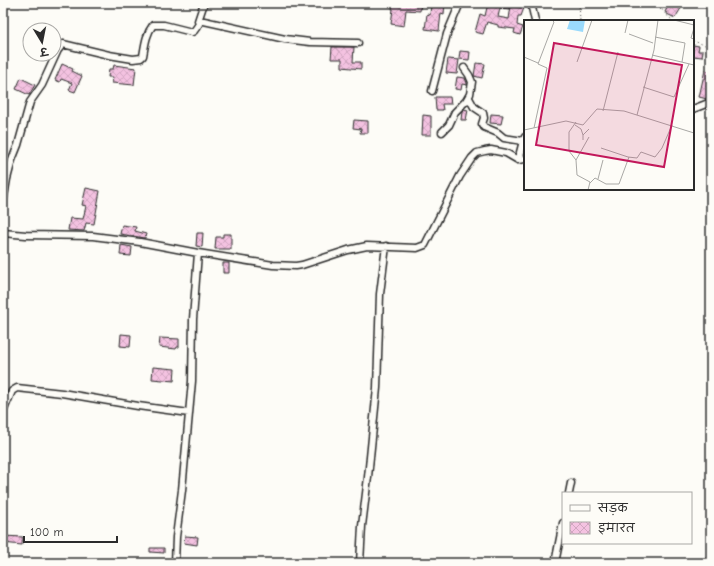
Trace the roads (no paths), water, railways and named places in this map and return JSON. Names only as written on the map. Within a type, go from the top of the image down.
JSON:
[{"type":"street","points":[[3,203],[11,166],[30,102],[42,85],[58,50],[62,45],[64,44],[133,59],[141,58],[143,56],[147,35],[149,30],[154,25],[192,32],[196,30],[199,24],[198,21],[204,3]]},
{"type":"street","points":[[432,91],[447,34],[460,3]]},
{"type":"street","points":[[531,3],[535,20]]},
{"type":"street","points":[[198,21],[207,21],[231,28],[285,39],[310,42],[358,43]]},
{"type":"street","points":[[442,132],[449,124],[455,112],[469,98],[472,89],[472,82],[470,75],[464,68]]},
{"type":"street","points":[[469,98],[474,107],[483,113],[484,117],[482,124],[484,127],[498,133],[504,138],[524,139],[518,160]]},
{"type":"street","points":[[694,109],[711,102]]},
{"type":"street","points":[[3,233],[26,235],[93,236],[140,242],[273,265],[296,266],[348,250],[367,246],[417,248],[426,245],[460,176],[477,153],[491,150],[506,153],[518,160],[524,159]]},
{"type":"street","points":[[360,563],[362,526],[377,388],[380,294],[386,246]]},
{"type":"street","points":[[175,563],[176,537],[192,381],[193,319],[198,253]]},
{"type":"street","points":[[3,412],[12,391],[17,388],[62,393],[189,413]]},
{"type":"street","points":[[569,492],[571,483]]},
{"type":"street","points":[[555,563],[562,529]]}]
